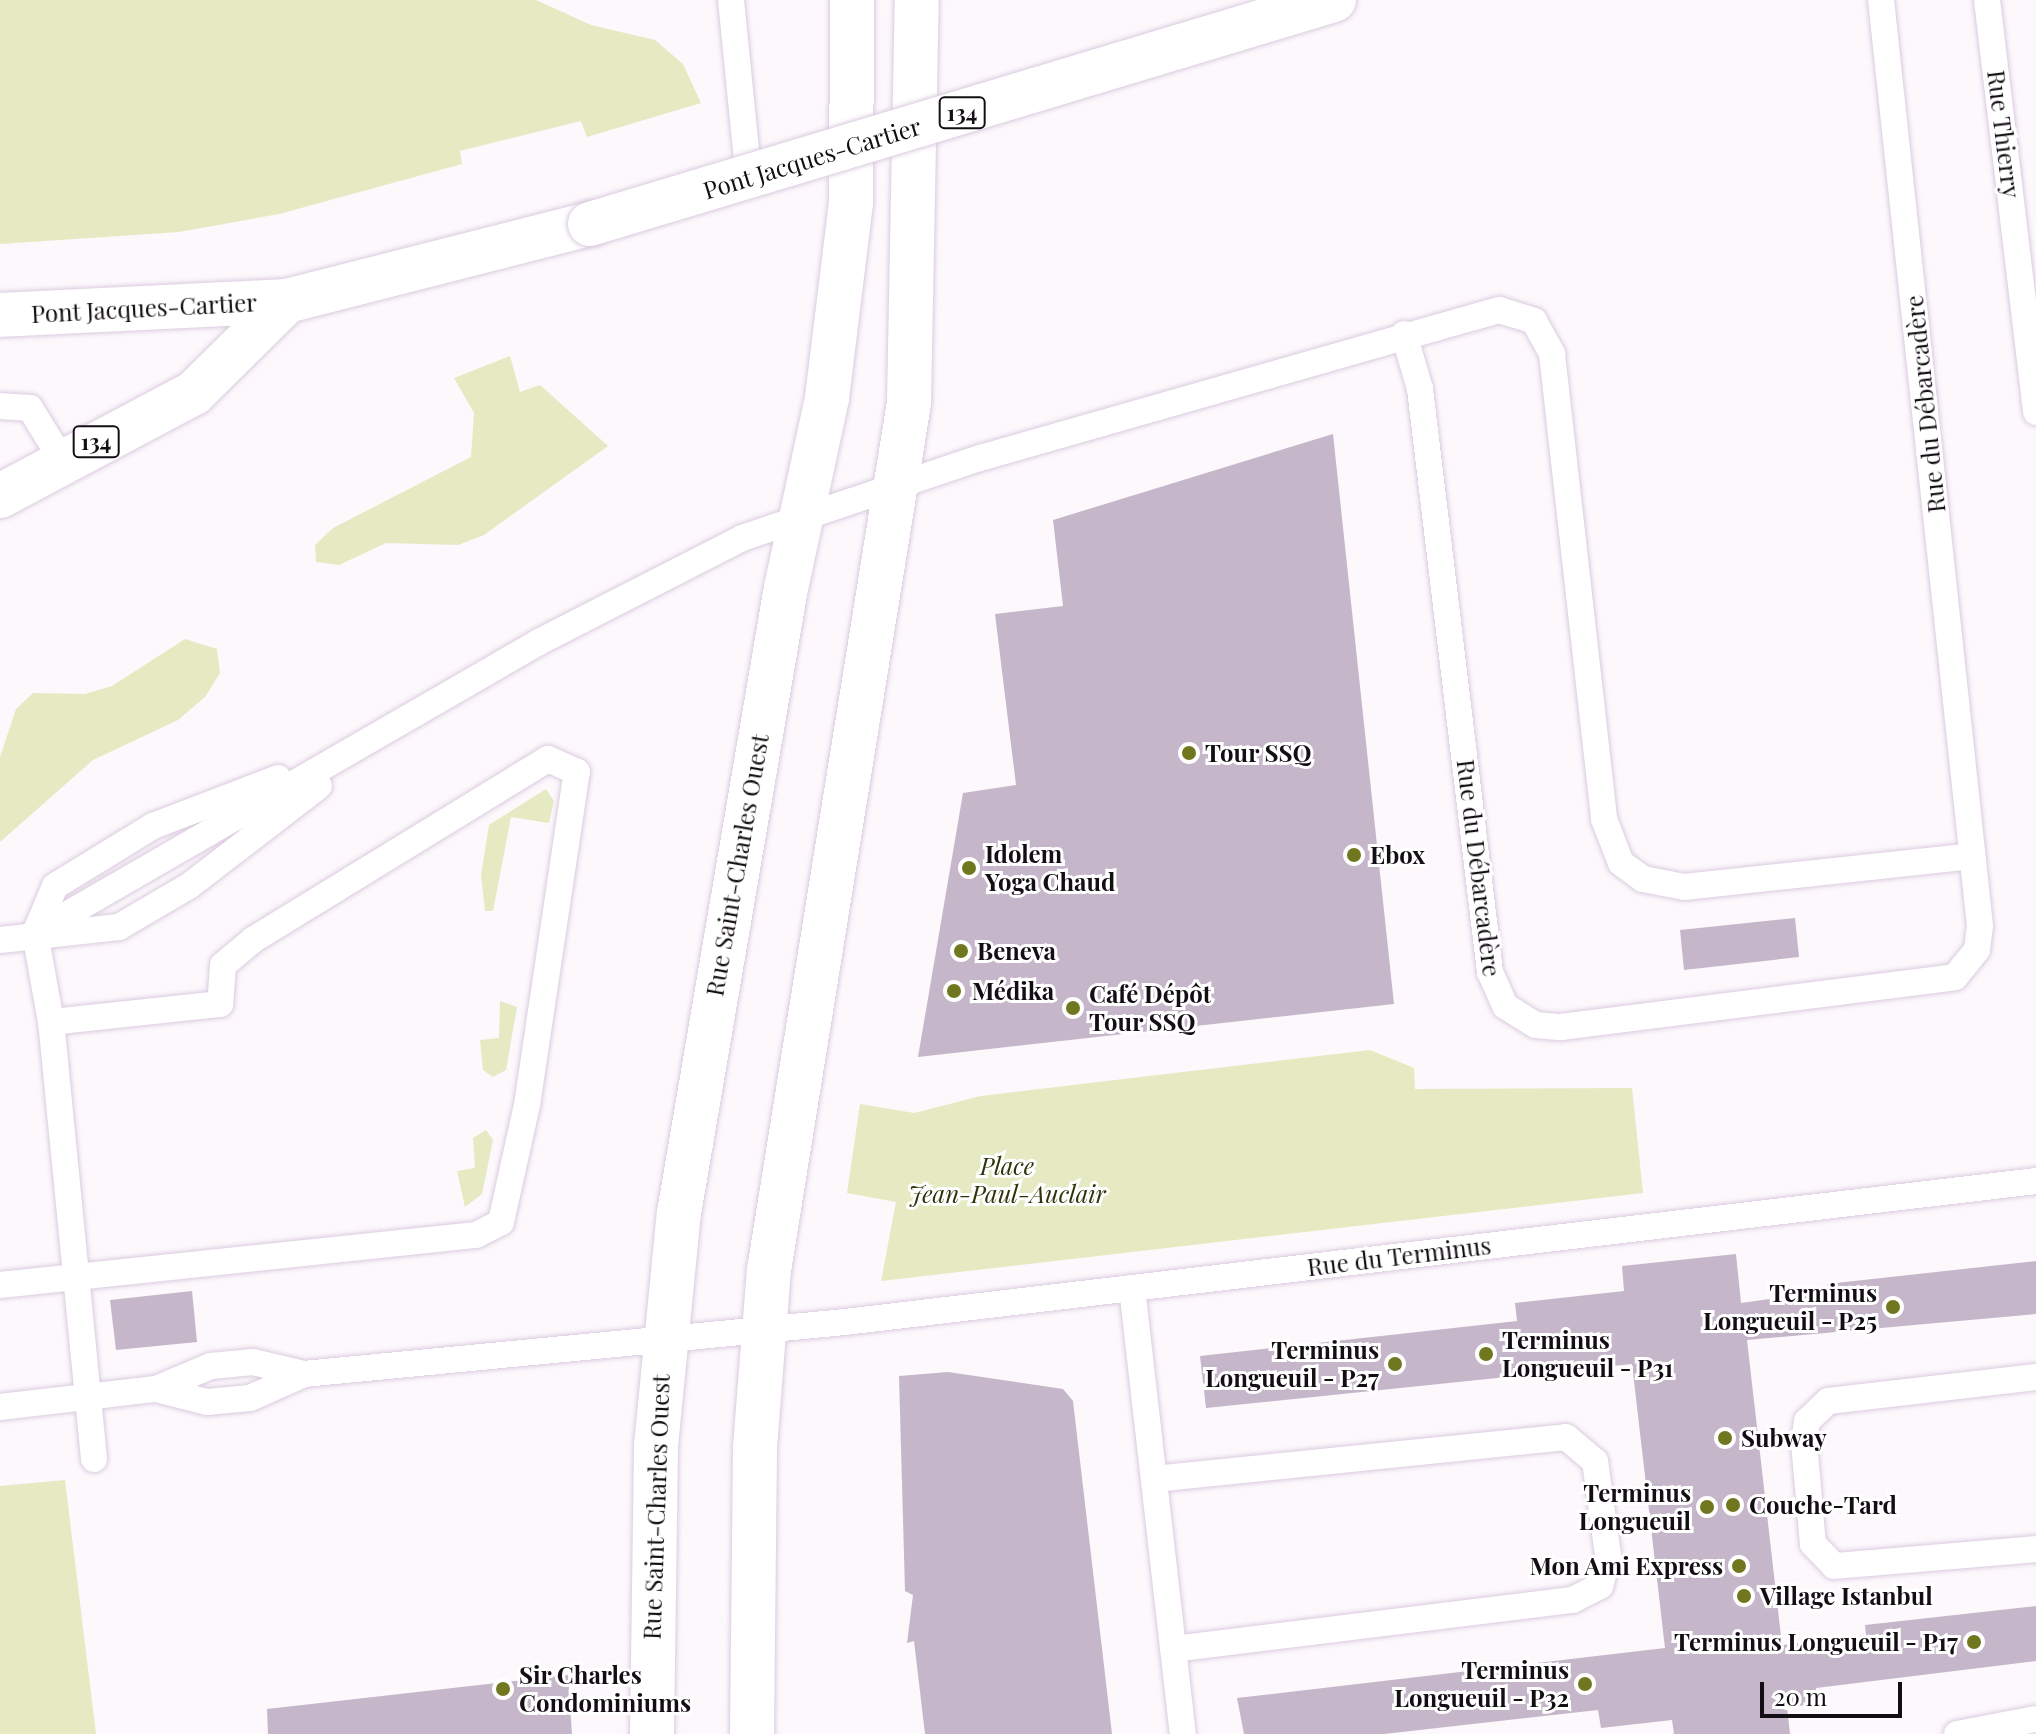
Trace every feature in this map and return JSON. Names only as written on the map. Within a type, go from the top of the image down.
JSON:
[{"type":"street","name":"Rue Saint-Charles Ouest","points":[[652,1734],[653,1516],[665,1337],[729,904],[802,514],[827,398],[850,216],[852,0]]},
{"type":"street","points":[[752,1734],[762,1328],[898,483],[912,333],[917,0]]},
{"type":"street","name":"Pont Jacques-Cartier","points":[[0,315],[287,301],[590,224],[1334,0]]},
{"type":"street","name":"Pont Jacques-Cartier","points":[[0,496],[62,460],[194,393],[287,301]]},
{"type":"lane","points":[[731,0],[748,169]]},
{"type":"lane","name":"Rue du Débarcadère","points":[[1404,334],[1420,389],[1490,972],[1514,1014],[1561,1027],[1945,982],[1977,950],[1972,856],[1881,0]]},
{"type":"lane","name":"Rue Thierry","points":[[1987,0],[2036,412]]},
{"type":"lane","points":[[0,940],[35,933],[119,927],[189,886],[378,740],[601,608],[802,514],[1404,334],[1509,310],[1534,321],[1550,343],[1604,819],[1613,851],[1631,872],[1684,887],[1972,856]]},
{"type":"lane","points":[[0,406],[30,408],[62,460]]},
{"type":"lane","points":[[94,1459],[51,1022],[35,933],[51,889],[153,826],[378,740]]},
{"type":"lane","points":[[0,1285],[476,1235],[501,1222],[527,1105],[577,772],[548,759],[253,940],[223,965],[220,1004],[51,1022]]},
{"type":"lane","name":"Rue du Terminus","points":[[304,1374],[1132,1288],[2036,1181]]},
{"type":"lane","points":[[1132,1288],[1183,1734]]},
{"type":"lane","points":[[0,1407],[156,1389],[211,1366],[253,1362],[304,1374]]},
{"type":"lane","points":[[156,1389],[207,1402],[250,1398],[304,1374]]},
{"type":"lane","points":[[2036,1377],[1828,1401],[1807,1421],[1804,1442],[1813,1544],[1834,1566],[2036,1549]]},
{"type":"lane","points":[[1154,1479],[1566,1437],[1595,1461],[1606,1541],[1605,1577],[1584,1597],[1173,1649]]},
{"type":"lane","points":[[1957,1734],[2036,1719]]},
{"type":"green space","points":[[0,0],[536,0],[591,25],[655,40],[683,64],[701,103],[587,137],[581,121],[460,151],[462,164],[279,214],[179,232],[0,244]]},
{"type":"green space","points":[[510,356],[520,392],[540,385],[608,446],[484,535],[458,545],[386,543],[339,565],[316,562],[315,545],[333,528],[471,457],[474,413],[454,378]]},
{"type":"green space","points":[[185,639],[217,649],[220,673],[205,697],[178,720],[93,760],[0,842],[0,757],[16,709],[33,693],[85,694],[112,686]]},
{"type":"green space","points":[[546,789],[554,801],[549,823],[511,817],[493,911],[485,911],[481,875],[489,825]]},
{"type":"green space","points":[[500,1001],[517,1007],[506,1070],[493,1077],[483,1070],[480,1040],[499,1038]]},
{"type":"green space","name":"Place Jean-Paul-Auclair","points":[[1370,1050],[1414,1068],[1415,1089],[1632,1088],[1643,1193],[881,1281],[896,1202],[847,1193],[860,1104],[914,1113],[981,1096]]},
{"type":"green space","points":[[486,1130],[493,1140],[482,1194],[465,1207],[457,1171],[475,1168],[473,1138]]},
{"type":"green space","points":[[65,1480],[96,1734],[0,1734],[0,1486]]},
{"type":"building","name":"Tour SSQ","points":[[1333,434],[1394,1004],[918,1057],[963,793],[1016,785],[995,614],[1063,606],[1053,520]]},
{"type":"building","points":[[1795,918],[1799,957],[1684,970],[1680,930]]},
{"type":"building","name":"Terminus Longueuil","points":[[1736,1254],[1741,1303],[1828,1291],[1827,1284],[2036,1261],[2036,1314],[1747,1340],[1782,1645],[1866,1635],[1865,1625],[2036,1606],[2036,1661],[1816,1688],[1817,1704],[1787,1707],[1790,1734],[1674,1734],[1672,1720],[1601,1728],[1598,1710],[1384,1734],[1244,1734],[1237,1698],[1665,1648],[1632,1364],[1206,1408],[1200,1356],[1517,1321],[1515,1303],[1624,1291],[1622,1266]]},
{"type":"building","points":[[192,1291],[197,1342],[116,1350],[110,1300]]},
{"type":"building","points":[[948,1372],[1063,1389],[1073,1401],[1112,1734],[925,1734],[914,1641],[907,1643],[913,1595],[905,1591],[899,1376]]},
{"type":"building","name":"Sir Charles Condominiums","points":[[568,1675],[572,1734],[268,1734],[267,1709]]},
{"type":"place","name":"Tour SSQ","points":[[1189,753]]},
{"type":"place","name":"Ebox","points":[[1354,855]]},
{"type":"place","name":"Idolem Yoga Chaud","points":[[969,868]]},
{"type":"place","name":"Beneva","points":[[961,951]]},
{"type":"place","name":"Médika","points":[[954,991]]},
{"type":"place","name":"Café Dépôt Tour SSQ","points":[[1073,1008]]},
{"type":"place","name":"Terminus Longueuil - P25","points":[[1893,1307]]},
{"type":"place","name":"Terminus Longueuil - P31","points":[[1486,1354]]},
{"type":"place","name":"Terminus Longueuil - P27","points":[[1395,1364]]},
{"type":"place","name":"Subway","points":[[1725,1438]]},
{"type":"place","name":"Couche-Tard","points":[[1733,1505]]},
{"type":"place","name":"Terminus Longueuil","points":[[1707,1507]]},
{"type":"place","name":"Mon Ami Express","points":[[1739,1566]]},
{"type":"place","name":"Village Istanbul","points":[[1744,1596]]},
{"type":"place","name":"Terminus Longueuil - P17","points":[[1974,1642]]},
{"type":"place","name":"Terminus Longueuil - P32","points":[[1585,1684]]},
{"type":"place","name":"Sir Charles Condominiums","points":[[503,1689]]}]
